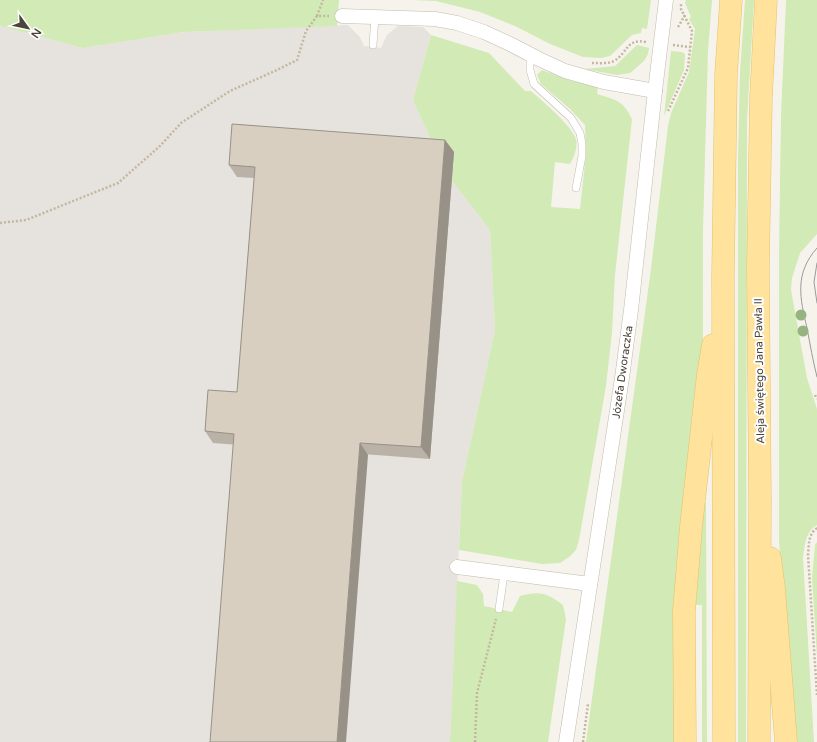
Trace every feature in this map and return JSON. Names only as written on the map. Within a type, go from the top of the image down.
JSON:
[{"type":"main road","points":[[724,742],[723,275],[726,75],[731,0]]},
{"type":"main road","name":"Aleja świętego Jana Pawła II","points":[[759,742],[760,500],[758,268],[761,98],[766,0]]},
{"type":"main road","points":[[685,742],[684,604],[708,375],[723,275]]},
{"type":"main road","points":[[760,500],[774,589],[786,742]]},
{"type":"street","name":"Józefa Dworaczka","points":[[566,742],[630,318],[666,0]]},
{"type":"street","points":[[342,16],[435,19],[457,23],[484,32],[566,71],[598,80],[655,92]]},
{"type":"street","points":[[457,567],[590,584]]},
{"type":"lane","points":[[373,45],[375,16]]},
{"type":"lane","points":[[530,54],[530,70],[534,84],[571,118],[580,133],[582,156],[576,188]]},
{"type":"lane","points":[[499,610],[504,574]]},
{"type":"path","points":[[0,223],[26,220],[118,183],[160,146],[181,123],[230,91],[297,60],[306,30],[317,16],[323,0]]},
{"type":"path","points":[[681,0],[681,9],[692,31],[690,48]]},
{"type":"path","points":[[677,29],[680,21],[685,15]]},
{"type":"path","points":[[317,16],[342,16]]},
{"type":"path","points":[[817,528],[813,531],[809,539],[808,555],[817,695]]},
{"type":"path","points":[[475,742],[477,693],[499,610]]},
{"type":"shaded area","points":[[348,25],[360,37],[364,46],[381,48],[387,35],[398,26],[423,27],[431,35],[413,100],[446,173],[490,230],[495,330],[462,482],[450,742],[0,742],[0,26],[83,48],[184,32]]},
{"type":"green space","points":[[0,0],[339,0],[337,26],[184,32],[83,48],[0,26]]},
{"type":"green space","points":[[411,0],[651,0],[647,29],[642,28],[641,33],[632,35],[610,56],[601,58],[583,57],[550,44],[515,26],[480,12],[436,1]]},
{"type":"green space","points":[[686,0],[712,0],[708,51],[703,229],[703,374],[679,742],[586,742],[651,269],[668,126],[671,113],[689,72],[695,29],[689,19],[691,17],[685,3]]},
{"type":"green space","points":[[745,0],[754,0],[747,120],[746,742],[738,742],[738,159],[740,73]]},
{"type":"green space","points":[[786,0],[817,0],[817,234],[800,253],[792,278],[791,290],[807,378],[817,409],[817,525],[808,535],[803,558],[814,742],[795,742],[779,541],[779,253],[781,117]]},
{"type":"green space","points":[[431,35],[489,53],[525,91],[531,91],[555,112],[567,125],[575,137],[576,151],[570,164],[555,162],[551,207],[580,209],[586,154],[585,125],[570,109],[541,84],[537,75],[542,70],[572,81],[598,87],[597,94],[622,104],[632,119],[615,275],[612,333],[606,386],[579,540],[576,550],[560,563],[542,564],[459,550],[462,482],[495,330],[490,230],[446,173],[413,100]]},
{"type":"green space","points":[[637,45],[649,48],[648,54],[644,61],[630,73],[617,75],[584,69],[615,66]]},
{"type":"green space","points":[[671,51],[682,52],[685,54],[684,70],[664,116]]},
{"type":"green space","points":[[703,502],[706,503],[707,742],[702,742],[702,605],[695,605]]},
{"type":"green space","points":[[817,542],[817,657],[812,577],[815,545]]},
{"type":"green space","points":[[457,581],[477,585],[483,594],[484,606],[512,612],[520,596],[533,593],[552,597],[563,605],[566,619],[548,742],[450,742]]},
{"type":"building","points":[[232,124],[445,140],[421,447],[360,443],[337,742],[210,742],[234,434],[205,431],[208,390],[237,392],[255,167],[229,165]]},
{"type":"tram line","points":[[817,248],[805,267],[801,286],[802,306],[817,377]]},
{"type":"tram line","points":[[817,263],[814,282],[817,303]]}]
